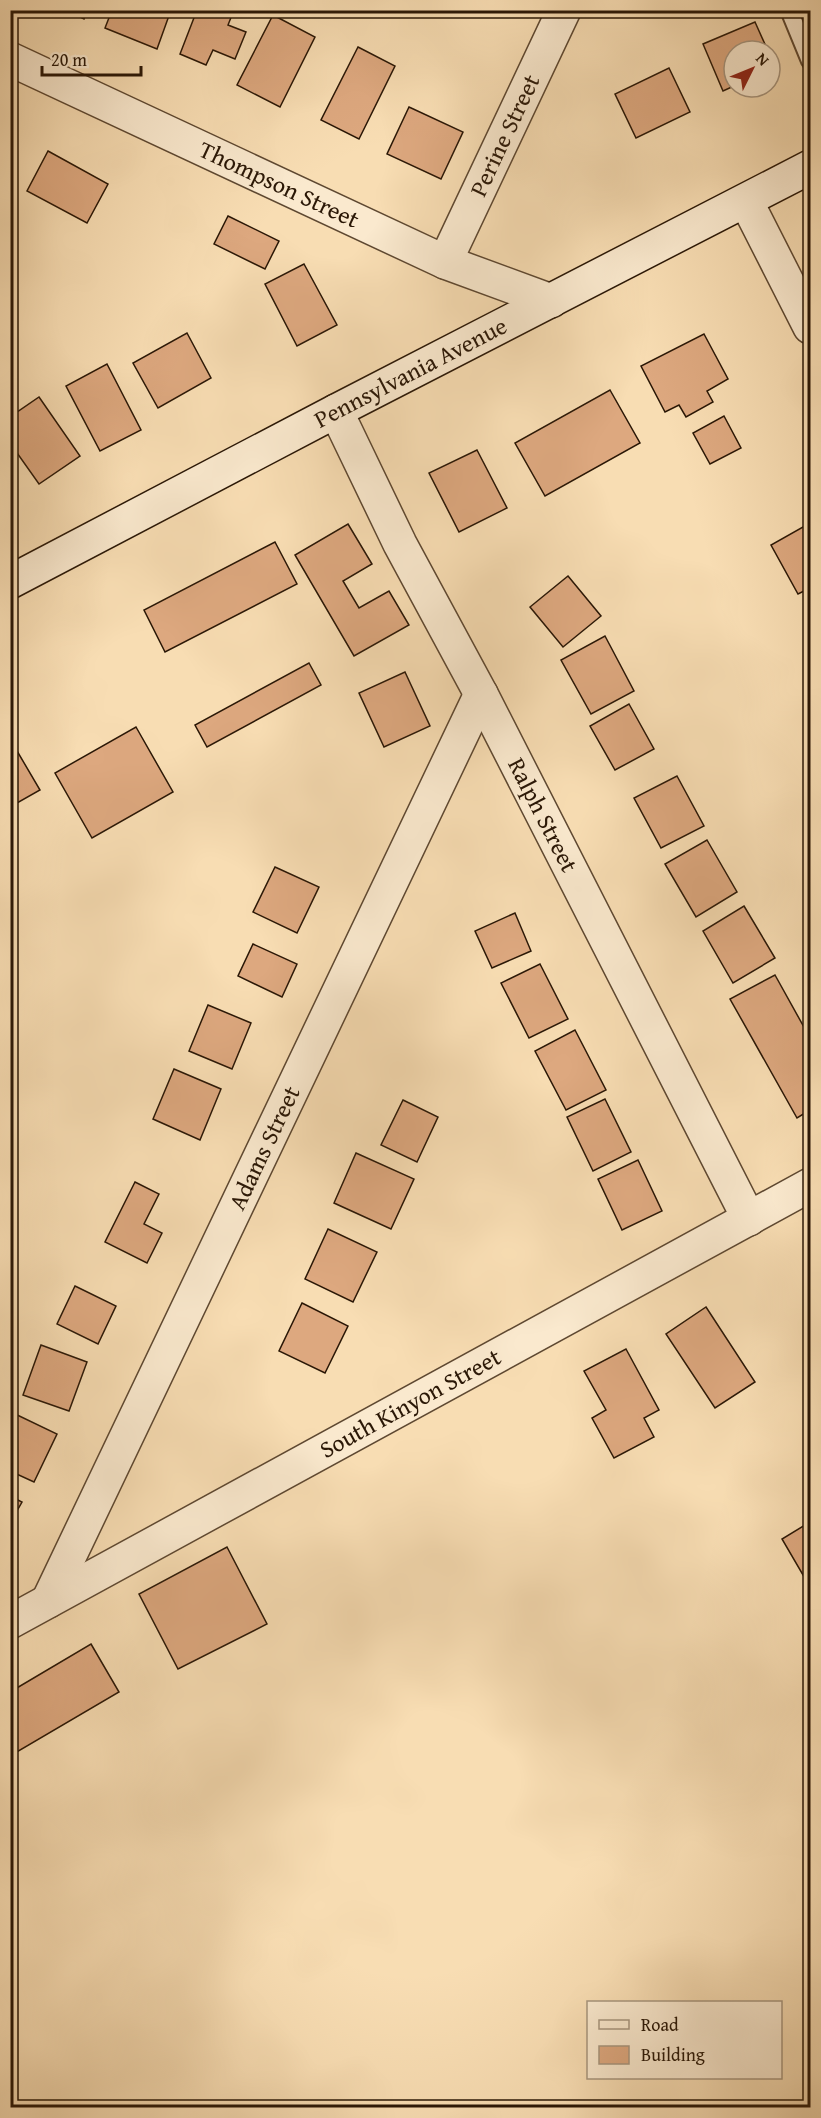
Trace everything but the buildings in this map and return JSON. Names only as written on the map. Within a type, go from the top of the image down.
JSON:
[{"type":"street","name":"Perine Street","points":[[446,262],[564,10]]},
{"type":"street","name":"Thompson Street","points":[[10,59],[446,262],[551,301]]},
{"type":"street","name":"Pennsylvania Avenue","points":[[10,582],[810,167]]},
{"type":"street","points":[[747,201],[810,327]]},
{"type":"street","name":"Ralph Street","points":[[336,411],[399,544],[481,694],[749,1219]]},
{"type":"street","name":"Adams Street","points":[[48,1601],[481,694]]},
{"type":"street","name":"South Kinyon Street","points":[[10,1622],[810,1185]]},
{"type":"lane","points":[[789,10],[810,61]]}]
